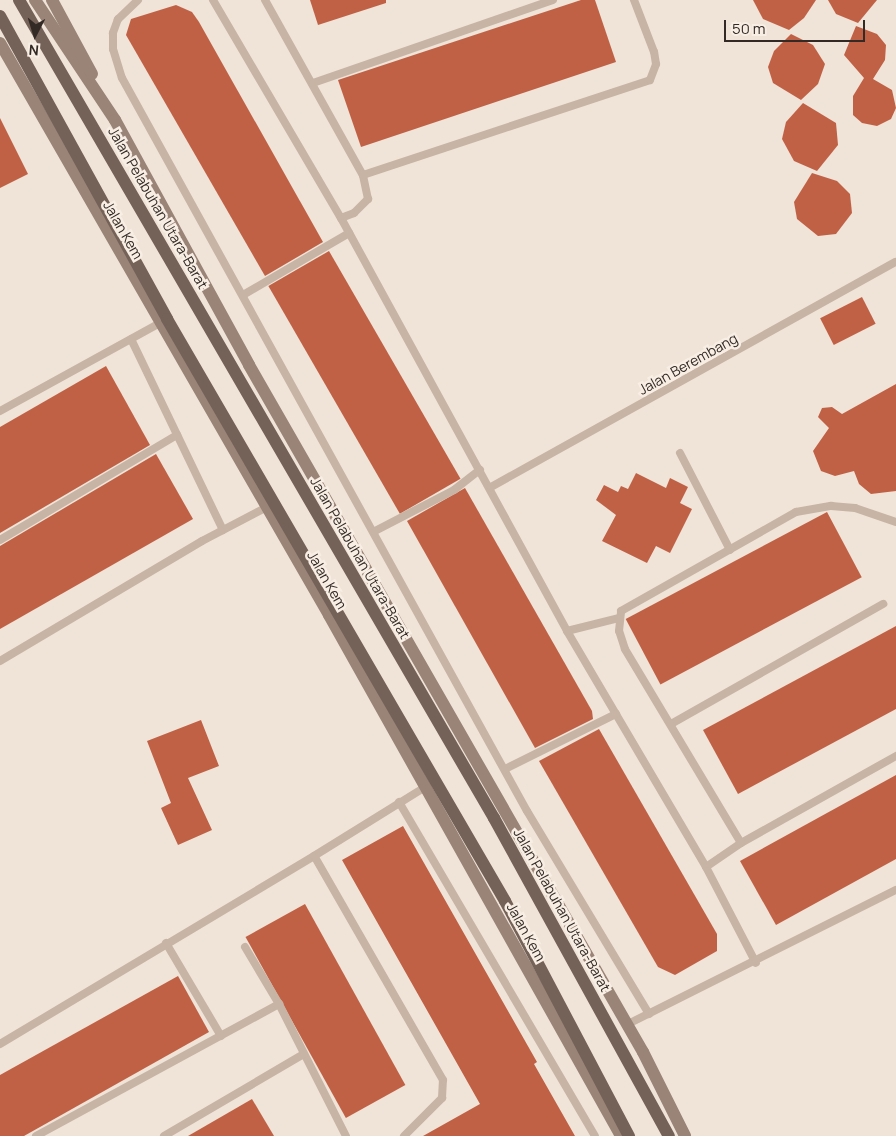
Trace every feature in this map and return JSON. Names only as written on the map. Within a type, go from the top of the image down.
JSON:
[{"type":"main road","name":"Jalan Pelabuhan Utara-Barat","points":[[19,0],[494,818],[668,1136]]},
{"type":"main road","points":[[0,16],[167,319],[505,900],[629,1136]]},
{"type":"street","points":[[35,0],[100,93]]},
{"type":"street","points":[[52,0],[100,93],[189,250],[249,366],[626,1025],[685,1136]]},
{"type":"street","name":"Jalan Kem","points":[[0,42],[427,786],[621,1136]]},
{"type":"lane","points":[[138,0],[118,20],[113,33],[113,49],[122,78],[375,531],[505,769],[649,1014]]},
{"type":"lane","points":[[213,0],[341,218],[491,487],[567,631],[706,867],[756,963]]},
{"type":"lane","points":[[265,0],[313,83],[363,176],[368,200],[354,213],[341,218]]},
{"type":"lane","points":[[313,83],[554,0]]},
{"type":"lane","points":[[363,176],[650,80],[655,74],[655,58],[634,0]]},
{"type":"lane","points":[[243,296],[349,233]]},
{"type":"lane","name":"Jalan Berembang","points":[[491,487],[896,262]]},
{"type":"lane","points":[[0,411],[160,323]]},
{"type":"lane","points":[[131,340],[223,530]]},
{"type":"lane","points":[[0,540],[177,435]]},
{"type":"lane","points":[[680,453],[730,550]]},
{"type":"lane","points":[[375,531],[454,490],[480,470]]},
{"type":"lane","points":[[0,661],[223,530],[267,507]]},
{"type":"lane","points":[[741,842],[624,649],[619,618],[626,605],[730,550],[796,512],[817,507],[855,508],[896,522]]},
{"type":"lane","points":[[671,724],[883,604]]},
{"type":"lane","points":[[567,631],[619,618]]},
{"type":"lane","points":[[505,769],[616,714]]},
{"type":"lane","points":[[706,867],[741,842],[896,756]]},
{"type":"lane","points":[[0,1044],[427,786]]},
{"type":"lane","points":[[399,802],[595,1136]]},
{"type":"lane","points":[[314,856],[443,1080],[442,1098],[404,1136]]},
{"type":"lane","points":[[626,1025],[756,963],[896,890]]},
{"type":"lane","points":[[166,943],[221,1036]]},
{"type":"lane","points":[[245,947],[279,1004],[346,1136]]},
{"type":"lane","points":[[36,1136],[279,1004]]},
{"type":"lane","points":[[164,1136],[304,1054]]},
{"type":"building","points":[[310,0],[386,0],[386,3],[318,25]]},
{"type":"building","points":[[581,0],[595,0],[616,62],[361,147],[338,80]]},
{"type":"building","points":[[753,0],[816,0],[804,18],[789,30],[763,19]]},
{"type":"building","points":[[828,0],[877,0],[858,23],[836,14]]},
{"type":"building","points":[[176,5],[192,12],[199,22],[323,242],[265,276],[126,35],[131,19]]},
{"type":"building","points":[[856,26],[877,34],[886,45],[885,60],[873,79],[892,90],[896,108],[891,119],[877,126],[862,123],[853,115],[853,96],[864,78],[844,55]]},
{"type":"building","points":[[791,34],[813,45],[825,64],[818,84],[801,100],[773,83],[768,67],[774,51]]},
{"type":"building","points":[[803,103],[836,123],[838,145],[817,171],[794,161],[782,139],[786,122]]},
{"type":"building","points":[[0,118],[28,174],[0,188]]},
{"type":"building","points":[[812,173],[837,181],[850,194],[852,213],[836,234],[818,236],[797,219],[794,202]]},
{"type":"building","points":[[329,251],[460,479],[400,514],[268,286]]},
{"type":"building","points":[[862,297],[876,324],[834,345],[820,318]]},
{"type":"building","points":[[106,366],[150,445],[0,533],[0,427]]},
{"type":"building","points":[[896,384],[896,491],[871,494],[859,484],[854,471],[835,476],[821,471],[813,451],[829,428],[818,417],[822,408],[832,407],[842,414]]},
{"type":"building","points":[[156,454],[193,519],[0,629],[0,546]]},
{"type":"building","points":[[636,473],[666,488],[670,478],[688,487],[680,503],[692,509],[670,553],[656,546],[647,563],[602,541],[616,515],[596,500],[604,485],[618,492],[621,486],[628,489]]},
{"type":"building","points":[[465,488],[592,711],[593,719],[535,748],[407,521]]},
{"type":"building","points":[[827,512],[862,577],[660,684],[626,619]]},
{"type":"building","points":[[896,626],[896,709],[738,794],[703,730]]},
{"type":"building","points":[[201,720],[219,766],[188,778],[212,830],[178,845],[161,808],[171,803],[147,741]]},
{"type":"building","points":[[599,729],[717,934],[717,951],[675,975],[658,967],[539,761]]},
{"type":"building","points":[[896,775],[896,859],[776,925],[740,861]]},
{"type":"building","points":[[403,826],[537,1062],[534,1064],[575,1136],[423,1136],[480,1104],[342,860]]},
{"type":"building","points":[[305,904],[405,1085],[346,1118],[246,937]]},
{"type":"building","points":[[178,976],[209,1032],[24,1136],[0,1136],[0,1075]]},
{"type":"building","points":[[252,1099],[274,1136],[188,1136]]}]
